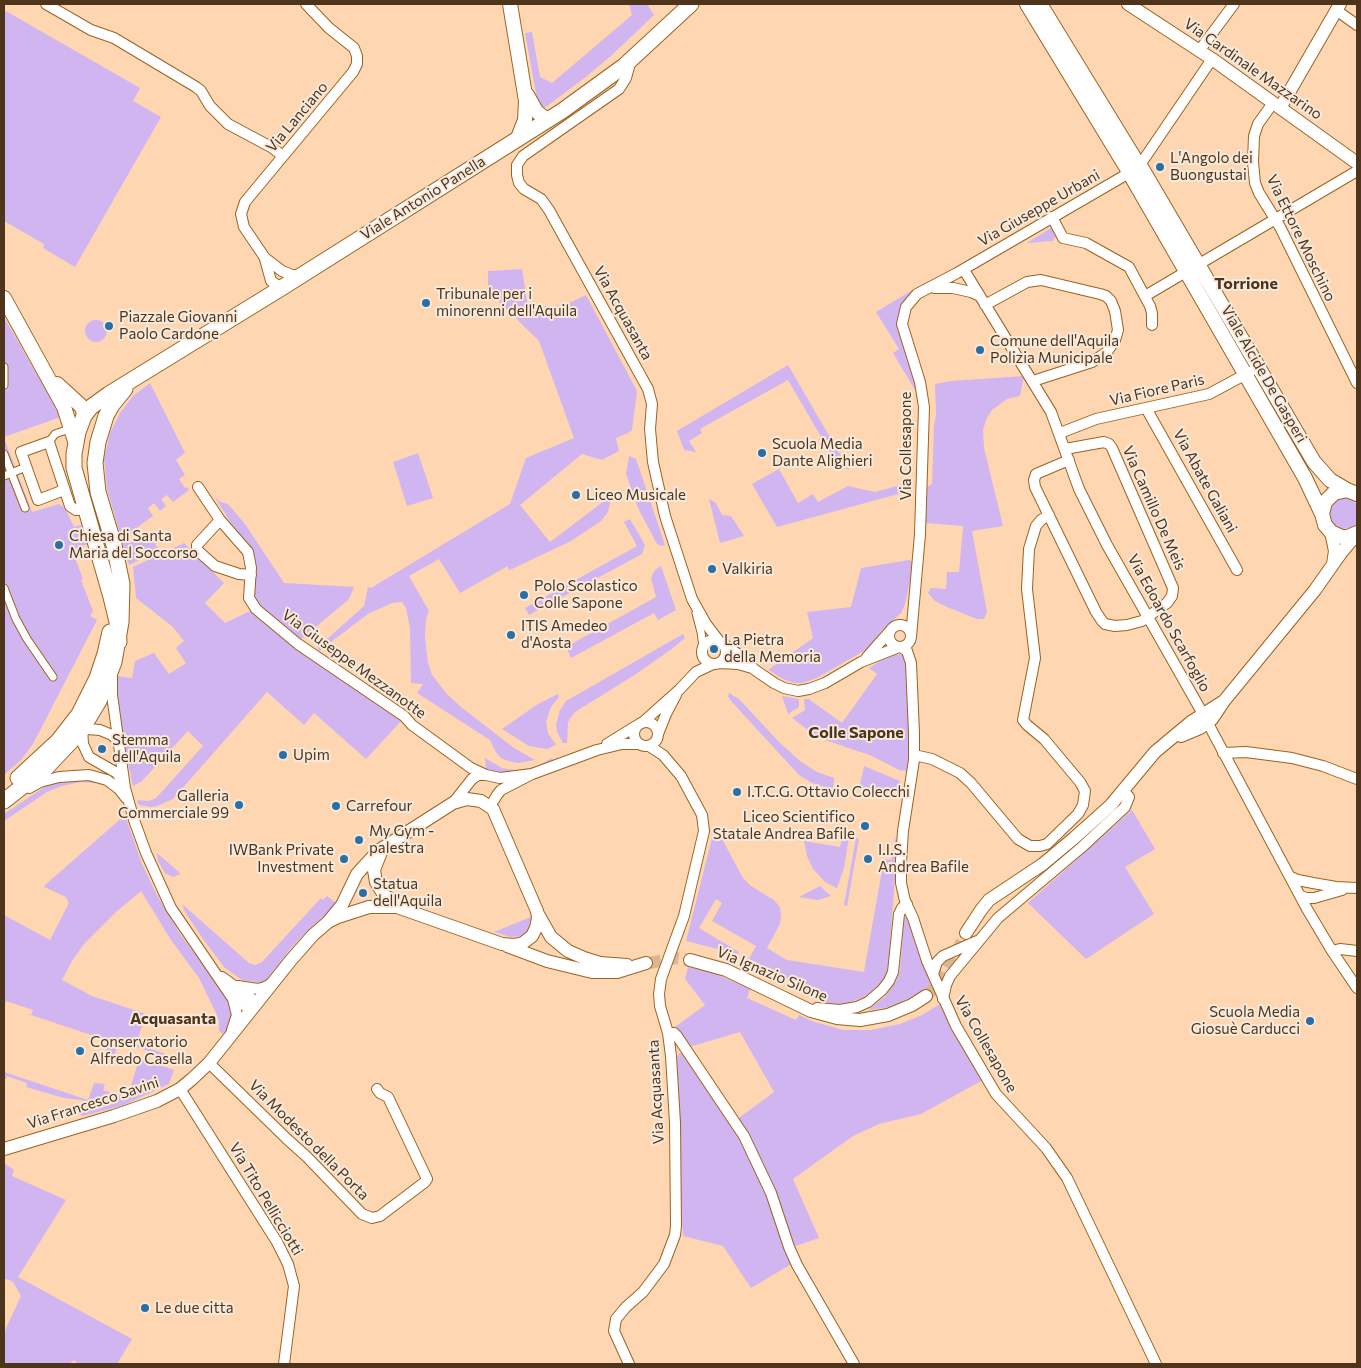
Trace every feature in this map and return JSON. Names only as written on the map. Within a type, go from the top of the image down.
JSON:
[{"type":"main road","points":[[510,4],[525,90],[526,116],[523,129],[518,138]]},
{"type":"main road","name":"Viale Antonio Panella","points":[[118,642],[118,626],[106,578],[74,468],[74,435],[89,411],[109,394],[258,303],[597,87],[631,60],[691,4]]},
{"type":"main road","name":"Viale Alcide De Gasperi","points":[[1026,4],[1199,265],[1317,467],[1330,480],[1353,492]]},
{"type":"main road","name":"Viale Alcide De Gasperi","points":[[1040,4],[1134,169],[1187,273],[1309,485],[1325,525],[1331,532]]},
{"type":"main road","points":[[525,90],[536,111],[549,119]]},
{"type":"main road","points":[[4,298],[44,368],[70,404],[74,435]]},
{"type":"main road","name":"Viale Antonio Panella","points":[[4,802],[46,768],[82,730],[99,701],[114,662],[123,601],[122,579],[98,492],[95,468],[101,432],[112,405],[141,374]]},
{"type":"main road","points":[[70,404],[99,414],[112,405]]},
{"type":"main road","points":[[1322,514],[1325,502],[1334,493],[1353,492]]},
{"type":"main road","points":[[1331,532],[1342,537],[1357,534]]},
{"type":"main road","name":"Viale Antonio Panella","points":[[4,789],[26,772],[69,728],[92,690],[110,633],[111,616],[106,578]]},
{"type":"street","points":[[46,4],[93,32],[106,35],[196,86],[210,106],[228,124],[268,145],[283,156]]},
{"type":"street","name":"Via Lanciano","points":[[283,287],[273,283],[273,271],[242,223],[241,210],[245,202],[353,72],[358,56],[354,48],[329,28],[306,4]]},
{"type":"street","name":"Via Cardinale Mazzarino","points":[[1128,4],[1199,50],[1357,163]]},
{"type":"street","points":[[1199,50],[1234,4]]},
{"type":"street","points":[[1276,105],[1338,7],[1357,26]]},
{"type":"street","name":"Via Acquasanta","points":[[631,60],[626,78],[619,89],[523,156],[517,165],[516,175],[519,183],[541,199],[549,210],[648,390],[652,407],[650,436],[657,483],[665,516],[692,599],[706,624],[720,642],[738,654],[755,670]]},
{"type":"street","name":"Via Giuseppe Urbani","points":[[964,270],[1134,169],[1212,60]]},
{"type":"street","name":"Via Ettore Moschino","points":[[1276,105],[1258,124],[1255,132],[1252,162],[1257,188],[1275,219],[1357,383]]},
{"type":"street","points":[[1145,296],[1187,273],[1357,171]]},
{"type":"street","points":[[1052,217],[1063,238],[1086,243],[1128,266],[1151,308],[1152,325]]},
{"type":"street","name":"Via Collesapone","points":[[911,637],[920,534],[924,402],[902,321],[909,302],[914,296],[964,270]]},
{"type":"street","name":"Via Edoardo Scarfoglio","points":[[964,270],[1051,412],[1079,489],[1099,530],[1205,719],[1307,909],[1332,952],[1357,988]]},
{"type":"street","points":[[258,303],[273,271]]},
{"type":"street","name":"Via Lanciano","points":[[273,271],[302,275]]},
{"type":"street","points":[[923,290],[940,287],[953,288],[971,292],[983,301],[1027,282],[1041,280],[1100,294],[1111,302],[1118,330],[1115,340],[1107,352],[1092,362],[1033,381]]},
{"type":"street","points":[[4,367],[4,385]]},
{"type":"street","name":"Via Fiore Paris","points":[[1060,433],[1090,420],[1209,394],[1258,367]]},
{"type":"street","name":"Via Abate Galiani","points":[[1146,408],[1237,570]]},
{"type":"street","points":[[64,490],[38,500],[21,452],[49,442],[55,434],[74,435]]},
{"type":"street","points":[[49,442],[72,509],[77,511],[86,509]]},
{"type":"street","name":"Via Camillo De Meis","points":[[1065,449],[1102,442],[1112,447],[1173,588],[1170,599],[1148,618]]},
{"type":"street","points":[[4,454],[7,474],[25,508]]},
{"type":"street","points":[[1069,460],[1038,472],[1034,476],[1035,487],[1048,515],[1102,621],[1109,626],[1121,626],[1148,618]]},
{"type":"street","points":[[7,474],[26,467]]},
{"type":"street","name":"Via Giuseppe Mezzanotte","points":[[198,487],[220,520],[246,550],[250,558],[250,598],[256,609],[298,644],[404,716],[465,764],[488,776],[509,778],[532,774]]},
{"type":"street","points":[[914,755],[932,759],[960,773],[971,783],[1018,839],[1030,846],[1047,844],[1081,810],[1085,800],[1083,786],[1044,739],[1023,720],[1035,651],[1027,589],[1029,549],[1036,526],[1048,515]]},
{"type":"street","points":[[220,520],[196,545],[197,550],[215,566],[239,574],[251,575]]},
{"type":"street","points":[[1331,532],[1335,559],[1331,568]]},
{"type":"street","points":[[966,933],[989,900],[1062,849],[1099,816],[1149,758],[1170,741],[1205,719],[1215,716],[1224,700],[1315,590],[1357,534]]},
{"type":"street","points":[[4,588],[16,619],[27,639],[53,677]]},
{"type":"street","name":"Via Collesapone","points":[[861,662],[909,611],[914,597]]},
{"type":"street","points":[[692,599],[701,632],[704,660],[716,663],[738,664],[755,670],[784,688],[803,690],[828,682],[861,662],[900,647],[908,643],[911,637],[910,630],[906,626],[899,625],[892,629],[889,636],[891,642],[900,647]]},
{"type":"street","points":[[679,690],[666,714],[655,742],[644,745],[634,738],[634,732],[639,725],[679,690],[692,675],[699,663],[702,650],[709,641],[720,642],[725,647],[726,654],[724,658],[700,669],[692,675]]},
{"type":"street","name":"Via Collesapone","points":[[900,647],[907,651],[911,662],[914,755],[903,831],[901,883],[925,956],[956,1026],[996,1094],[1046,1148],[1067,1178],[1156,1364]]},
{"type":"street","points":[[114,662],[111,688],[125,788],[146,853],[165,895],[180,922],[214,970],[244,1006],[253,1008]]},
{"type":"street","points":[[92,690],[86,706],[82,730],[83,744],[89,758],[120,777],[125,788]]},
{"type":"street","points":[[639,725],[648,722],[654,724],[658,735]]},
{"type":"street","name":"Via Giuseppe Mezzanotte","points":[[598,750],[639,725]]},
{"type":"street","points":[[46,752],[64,739],[82,730],[106,732],[115,737],[119,742]]},
{"type":"street","name":"Via Acquasanta","points":[[658,735],[663,755]]},
{"type":"street","name":"Via Giuseppe Mezzanotte","points":[[494,800],[502,790],[532,774],[598,750],[622,744],[644,745]]},
{"type":"street","name":"Via Acquasanta","points":[[629,1364],[614,1331],[616,1319],[648,1286],[664,1264],[676,1226],[674,1123],[668,1032],[660,1006],[660,984],[684,916],[704,831],[702,815],[686,784],[663,755],[644,745]]},
{"type":"street","points":[[1223,753],[1246,752],[1292,758],[1323,766],[1357,779]]},
{"type":"street","points":[[465,764],[468,777],[466,788]]},
{"type":"street","points":[[4,802],[46,780],[67,775],[83,774],[98,776],[107,780],[128,799]]},
{"type":"street","points":[[453,803],[476,776],[488,776],[495,784],[494,800],[497,816]]},
{"type":"street","points":[[943,999],[950,976],[981,938],[1008,910],[1082,847],[1123,808],[1129,797],[1123,790]]},
{"type":"street","points":[[328,922],[342,905],[358,872],[386,845],[453,803],[464,799],[478,800],[490,806],[497,816],[550,937],[573,954],[590,960],[606,964],[648,963],[617,972],[592,972],[547,961],[502,944]]},
{"type":"street","points":[[386,845],[380,854],[375,868],[376,882],[384,895],[408,909]]},
{"type":"street","points":[[1291,877],[1313,883],[1352,888]]},
{"type":"street","points":[[1313,883],[1301,885],[1299,893],[1308,898],[1352,888]]},
{"type":"street","points":[[1307,909],[1309,902],[1316,897]]},
{"type":"street","points":[[799,1005],[840,1010],[864,1004],[876,997],[886,986],[893,972],[899,914],[907,904]]},
{"type":"street","name":"Via Francesco Savini","points":[[4,1149],[118,1115],[161,1099],[180,1089],[209,1063],[313,935],[328,922],[349,913],[369,907],[391,906],[408,909],[502,944]]},
{"type":"street","points":[[502,944],[517,944],[530,938],[537,924],[537,911]]},
{"type":"street","points":[[950,976],[940,977],[933,974],[935,965],[949,953],[981,938]]},
{"type":"street","points":[[1332,952],[1340,949],[1357,950]]},
{"type":"street","points":[[925,956],[933,960],[940,959]]},
{"type":"street","name":"Via Ignazio Silone","points":[[690,960],[726,970],[799,1005],[846,1020],[860,1020],[894,1013],[926,996]]},
{"type":"street","points":[[229,986],[254,989],[265,987],[274,981]]},
{"type":"street","points":[[228,1040],[237,1016],[229,986]]},
{"type":"street","points":[[668,1032],[674,1033],[677,1036],[749,1144],[771,1193],[793,1258],[854,1364]]},
{"type":"street","name":"Via Modesto della Porta","points":[[209,1063],[307,1157],[362,1214],[372,1218],[380,1216],[427,1179],[389,1098],[377,1089]]},
{"type":"street","name":"Via Tito Pellicciotti","points":[[180,1089],[273,1236],[288,1264],[294,1286],[284,1364]]},
{"type":"shaded area","points":[[629,4],[647,4],[654,15],[587,76],[546,107],[539,106],[534,94],[536,93],[525,33],[532,32],[540,77],[552,83],[632,15]]},
{"type":"shaded area","points":[[4,10],[140,88],[133,101],[161,117],[75,267],[43,248],[44,244],[4,221]]},
{"type":"shaded area","points":[[1052,227],[1055,237],[1053,241],[1027,243]]},
{"type":"shaded area","points":[[522,269],[528,308],[565,305],[586,295],[637,391],[632,430],[616,438],[619,451],[602,460],[582,454],[520,505],[550,542],[612,495],[608,512],[601,521],[571,541],[512,569],[509,570],[508,566],[460,593],[439,559],[409,576],[429,611],[426,619],[425,636],[428,663],[432,675],[447,694],[461,707],[514,748],[535,760],[518,763],[501,758],[490,740],[417,693],[423,684],[411,683],[410,628],[406,608],[402,602],[392,603],[368,614],[319,651],[318,647],[364,606],[368,587],[371,588],[510,504],[526,458],[574,438],[539,341],[488,291],[488,271]]},
{"type":"shaded area","points":[[914,289],[905,301],[899,331],[918,395],[893,353],[899,349],[876,312]]},
{"type":"shaded area","points":[[4,317],[61,417],[4,437]]},
{"type":"shaded area","points":[[96,320],[104,323],[107,331],[104,339],[96,342],[88,339],[85,331],[88,323]]},
{"type":"shaded area","points":[[788,365],[849,470],[840,466],[834,459],[788,380],[700,429],[702,433],[689,441],[696,452],[684,450],[677,431]]},
{"type":"shaded area","points":[[1024,376],[1020,396],[1007,399],[992,410],[983,429],[984,448],[1003,526],[972,531],[987,612],[984,619],[977,619],[935,601],[928,593],[931,588],[946,589],[947,572],[959,572],[963,526],[925,523],[926,488],[932,484],[936,415],[935,384],[951,381]]},
{"type":"shaded area","points":[[150,383],[185,453],[176,460],[185,475],[179,479],[185,488],[187,487],[189,490],[173,502],[167,495],[161,499],[166,506],[160,511],[154,503],[148,508],[153,516],[125,536],[130,543],[147,531],[159,550],[129,565],[107,489],[104,459],[110,433],[120,413],[133,396]]},
{"type":"shaded area","points":[[4,438],[32,512],[59,504],[65,508],[74,527],[81,525],[88,544],[72,550],[93,611],[90,616],[97,620],[33,744],[21,760],[4,775]]},
{"type":"shaded area","points":[[418,453],[433,498],[407,506],[393,462]]},
{"type":"shaded area","points":[[629,456],[636,459],[665,545],[657,544],[639,510],[626,474]]},
{"type":"shaded area","points":[[779,469],[798,503],[813,494],[818,502],[848,486],[875,492],[912,482],[913,490],[777,527],[752,484]]},
{"type":"shaded area","points":[[214,496],[220,502],[228,504],[245,524],[284,583],[354,587],[349,599],[303,638],[297,639],[262,609],[253,597],[250,547],[231,523]]},
{"type":"shaded area","points":[[1344,498],[1357,504],[1357,523],[1353,527],[1343,529],[1334,525],[1331,521],[1330,511],[1335,502]]},
{"type":"shaded area","points":[[709,499],[716,503],[722,515],[731,516],[744,536],[720,543]]},
{"type":"shaded area","points":[[630,519],[645,545],[642,554],[529,615],[525,608],[637,546],[624,522]]},
{"type":"shaded area","points":[[184,543],[224,583],[205,603],[225,623],[252,610],[403,719],[366,759],[314,713],[304,725],[267,692],[173,799],[151,807],[137,803],[138,800],[149,801],[156,798],[203,746],[188,731],[142,781],[133,786],[117,696],[118,676],[132,678],[135,661],[154,653],[169,674],[186,663],[176,648],[184,641],[173,627],[136,598],[133,567]]},
{"type":"shaded area","points":[[909,560],[914,562],[905,604],[901,613],[881,631],[869,648],[817,678],[802,683],[785,680],[768,670],[813,638],[807,612],[851,607],[861,568]]},
{"type":"shaded area","points":[[661,566],[676,610],[658,620],[654,613],[571,658],[566,647],[656,597],[651,578],[655,570]]},
{"type":"shaded area","points":[[683,634],[685,638],[673,648],[636,674],[575,712],[568,722],[567,743],[563,743],[557,732],[556,725],[560,710],[566,701]]},
{"type":"shaded area","points":[[896,654],[902,655],[906,660],[911,733],[909,771],[899,770],[872,756],[825,740],[792,718],[805,710],[804,699],[809,699],[842,723],[877,674],[869,668]]},
{"type":"shaded area","points":[[729,693],[739,699],[779,742],[800,761],[817,772],[834,778],[833,790],[812,783],[799,775],[731,701],[728,696]]},
{"type":"shaded area","points":[[558,694],[559,697],[551,707],[546,722],[548,733],[556,745],[547,749],[529,746],[502,729],[538,704]]},
{"type":"shaded area","points":[[782,696],[799,699],[799,707],[788,714]]},
{"type":"shaded area","points":[[485,758],[502,768],[515,770],[536,767],[552,758],[554,763],[513,774],[492,773],[486,770]]},
{"type":"shaded area","points":[[864,766],[900,781],[899,788],[880,790],[857,787],[860,785]]},
{"type":"shaded area","points":[[79,780],[105,784],[81,782],[62,786],[47,792],[4,821],[4,814],[46,786],[64,781]]},
{"type":"shaded area","points":[[1132,810],[1155,849],[1125,867],[1154,914],[1086,959],[1028,903]]},
{"type":"shaded area","points":[[125,815],[142,864],[157,895],[180,934],[223,991],[229,1003],[231,1015],[227,1031],[222,1034],[219,1030],[219,1021],[216,1013],[199,978],[171,940],[141,891],[116,912],[84,944],[62,980],[92,996],[146,1014],[136,1044],[178,1058],[177,1061],[119,1041],[111,1066],[103,1061],[109,1041],[31,1015],[33,1010],[6,1001],[4,1009],[4,915],[50,940],[69,903],[66,897],[44,887],[45,885]]},
{"type":"shaded area","points":[[715,826],[743,878],[751,886],[774,900],[780,907],[780,924],[767,948],[787,960],[864,972],[884,859],[891,860],[895,839],[898,839],[888,968],[885,977],[879,985],[864,997],[845,1004],[827,1003],[807,996],[801,985],[749,959],[756,946],[712,921],[722,903],[716,899],[699,928],[739,952],[738,954],[686,941]]},
{"type":"shaded area","points":[[843,836],[849,837],[844,868],[837,888],[825,882],[813,869],[807,856],[804,841],[840,847]]},
{"type":"shaded area","points":[[856,838],[859,839],[847,906],[844,905]]},
{"type":"shaded area","points":[[157,853],[180,874],[173,877],[165,873],[158,861]]},
{"type":"shaded area","points":[[820,886],[831,896],[818,900],[799,897]]},
{"type":"shaded area","points":[[327,896],[337,904],[291,948],[264,983],[242,980],[224,967],[185,912],[182,904],[249,963],[256,965],[262,962],[321,898],[323,900]]},
{"type":"shaded area","points":[[531,917],[531,929],[524,936],[511,937],[494,932]]},
{"type":"shaded area","points":[[908,917],[923,965],[934,991],[930,994],[933,1000],[923,991],[891,1007],[869,1010],[886,996],[900,971],[904,918]]},
{"type":"shaded area","points":[[688,967],[714,973],[750,989],[747,998],[796,1020],[799,1015],[843,1030],[871,1030],[900,1024],[922,1015],[940,1004],[983,1080],[921,1114],[879,1124],[853,1136],[793,1179],[819,1238],[787,1249],[793,1263],[751,1288],[723,1246],[683,1236],[679,1172],[677,1057],[680,1053],[684,1054],[732,1123],[774,1092],[740,1032],[689,1047],[675,1027],[705,1005],[685,979]]},
{"type":"shaded area","points":[[133,1056],[174,1070],[169,1084],[124,1105],[83,1116],[77,1114],[79,1111],[101,1108],[118,1102],[121,1090],[129,1092],[139,1060],[133,1058]]},
{"type":"shaded area","points":[[4,1072],[88,1100],[94,1083],[105,1084],[103,1090],[111,1093],[89,1101],[64,1098],[26,1087],[27,1083],[7,1076],[4,1079]]},
{"type":"shaded area","points":[[4,1163],[14,1170],[12,1176],[66,1200],[18,1277],[132,1339],[117,1364],[78,1364],[74,1360],[69,1364],[4,1364],[6,1328],[21,1296],[13,1282],[4,1278]]},
{"type":"tunnel","points":[[926,996],[937,986],[946,973],[966,933]]},
{"type":"tunnel","points":[[649,963],[675,958],[690,960]]},
{"type":"place","name":"L'Angolo dei Buongustai","points":[[1160,167]]},
{"type":"place","name":"Tribunale per i minorenni dell'Aquila","points":[[426,303]]},
{"type":"place","name":"Piazzale Giovanni Paolo Cardone","points":[[109,326]]},
{"type":"place","name":"Comune dell'Aquila Polizia Municipale","points":[[980,350]]},
{"type":"place","name":"Scuola Media Dante Alighieri","points":[[762,453]]},
{"type":"place","name":"Liceo Musicale","points":[[576,495]]},
{"type":"place","name":"Chiesa di Santa Maria del Soccorso","points":[[59,545]]},
{"type":"place","name":"Valkiria","points":[[712,569]]},
{"type":"place","name":"Polo Scolastico Colle Sapone","points":[[524,595]]},
{"type":"place","name":"ITIS Amedeo d'Aosta","points":[[511,635]]},
{"type":"place","name":"La Pietra della Memoria","points":[[714,649]]},
{"type":"place","name":"Stemma dell'Aquila","points":[[102,749]]},
{"type":"place","name":"Upim","points":[[283,755]]},
{"type":"place","name":"I.T.C.G. Ottavio Colecchi","points":[[737,792]]},
{"type":"place","name":"Galleria Commerciale 99","points":[[239,805]]},
{"type":"place","name":"Carrefour","points":[[336,806]]},
{"type":"place","name":"Liceo Scientifico Statale Andrea Bafile","points":[[865,826]]},
{"type":"place","name":"My Gym - palestra","points":[[359,840]]},
{"type":"place","name":"IWBank Private Investment","points":[[344,859]]},
{"type":"place","name":"I.I.S. Andrea Bafile","points":[[868,859]]},
{"type":"place","name":"Statua dell'Aquila","points":[[363,893]]},
{"type":"place","name":"Scuola Media Giosuè Carducci","points":[[1310,1021]]},
{"type":"place","name":"Conservatorio Alfredo Casella","points":[[80,1051]]},
{"type":"place","name":"Le due citta","points":[[145,1308]]},
{"type":"district","name":"Torrione","points":[[1246,284]]},
{"type":"district","name":"Colle Sapone","points":[[856,733]]},
{"type":"district","name":"Acquasanta","points":[[173,1019]]}]
